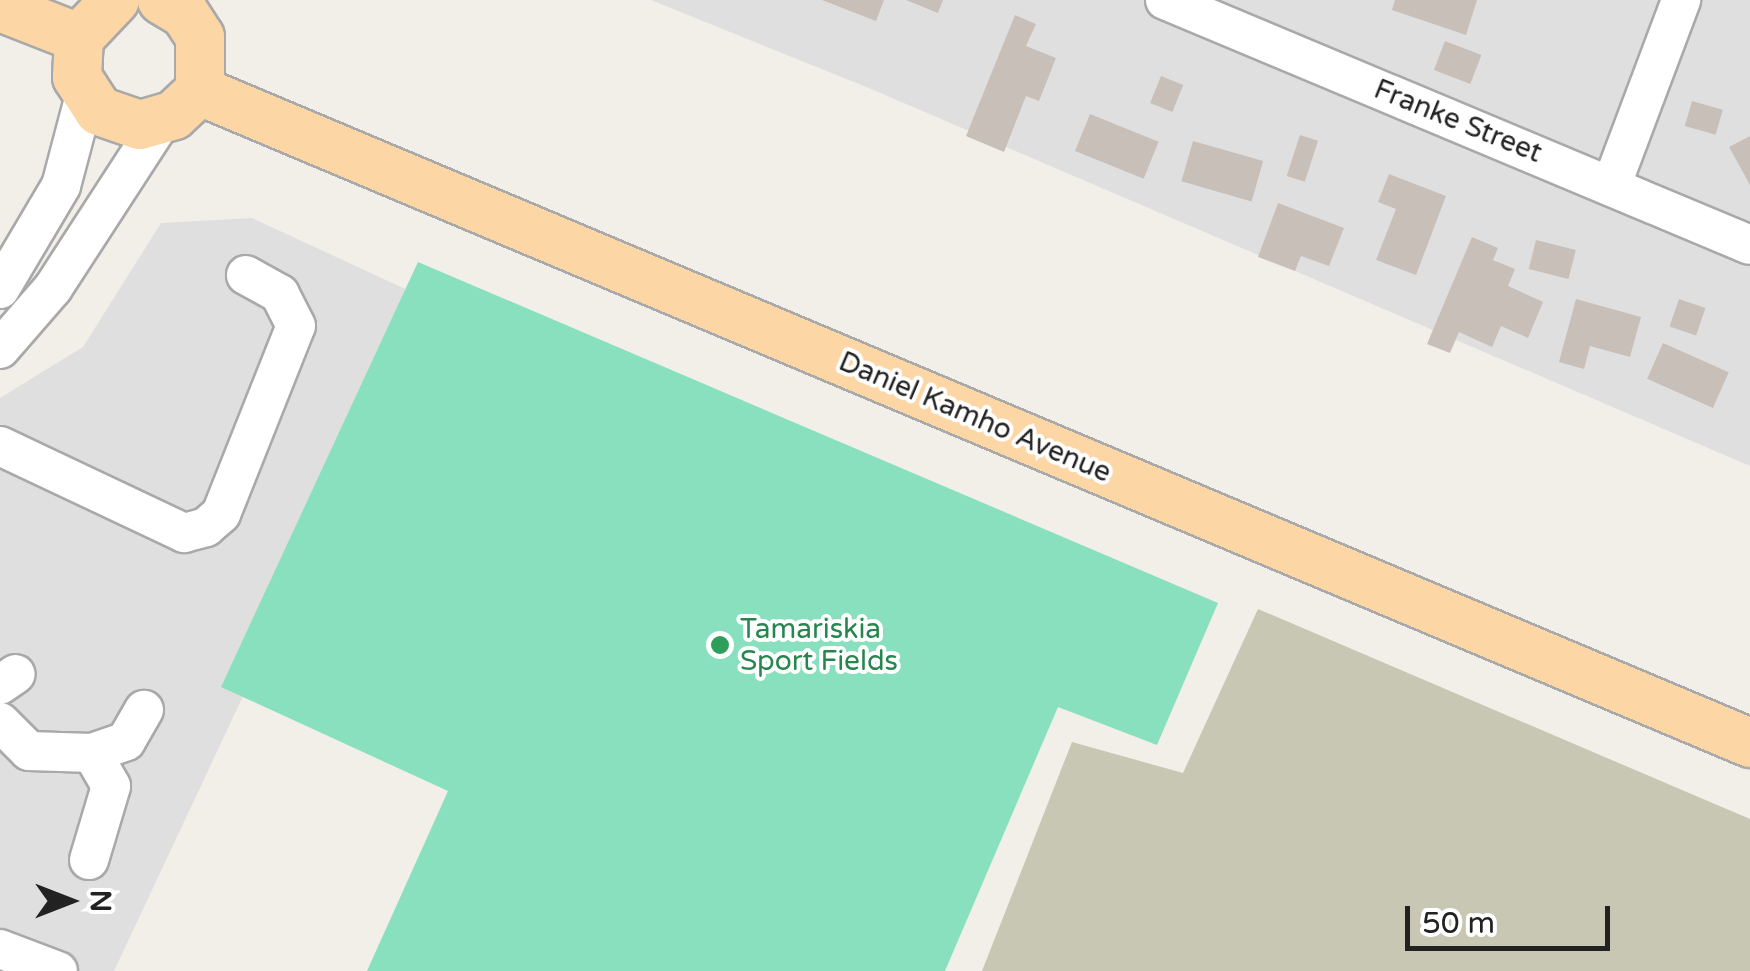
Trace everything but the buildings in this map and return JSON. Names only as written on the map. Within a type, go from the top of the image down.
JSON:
[{"type":"main road","points":[[116,0],[78,38],[74,57],[85,96],[118,122],[161,122],[200,91],[200,37],[179,5]]},
{"type":"main road","points":[[0,7],[78,38]]},
{"type":"main road","name":"Daniel Kamho Avenue","points":[[200,91],[1750,744]]},
{"type":"street","name":"Franke Street","points":[[1165,0],[1612,184],[1750,246]]},
{"type":"street","points":[[1612,184],[1680,0]]},
{"type":"street","points":[[0,289],[55,199],[85,96]]},
{"type":"street","points":[[0,349],[52,288],[161,122]]},
{"type":"street","points":[[0,446],[184,532],[206,527],[220,514],[296,326],[280,294],[246,275]]},
{"type":"street","points":[[0,722],[30,751],[92,753],[126,741],[144,710]]},
{"type":"street","points":[[90,860],[111,786],[92,753]]},
{"type":"street","points":[[0,949],[58,971]]},
{"type":"shaded area","points":[[651,0],[1750,0],[1750,466],[871,89]]},
{"type":"shaded area","points":[[252,218],[429,300],[114,971],[0,971],[0,398],[83,347],[161,223]]},
{"type":"shaded area","points":[[1258,609],[1750,819],[1750,971],[982,971],[1072,742],[1183,773]]},
{"type":"green space","name":"Tamariskia Sport Fields","points":[[418,262],[1218,603],[1157,745],[1058,707],[945,971],[367,971],[448,791],[221,687]]},
{"type":"place","name":"Tamariskia Sport Fields","points":[[720,645]]}]
